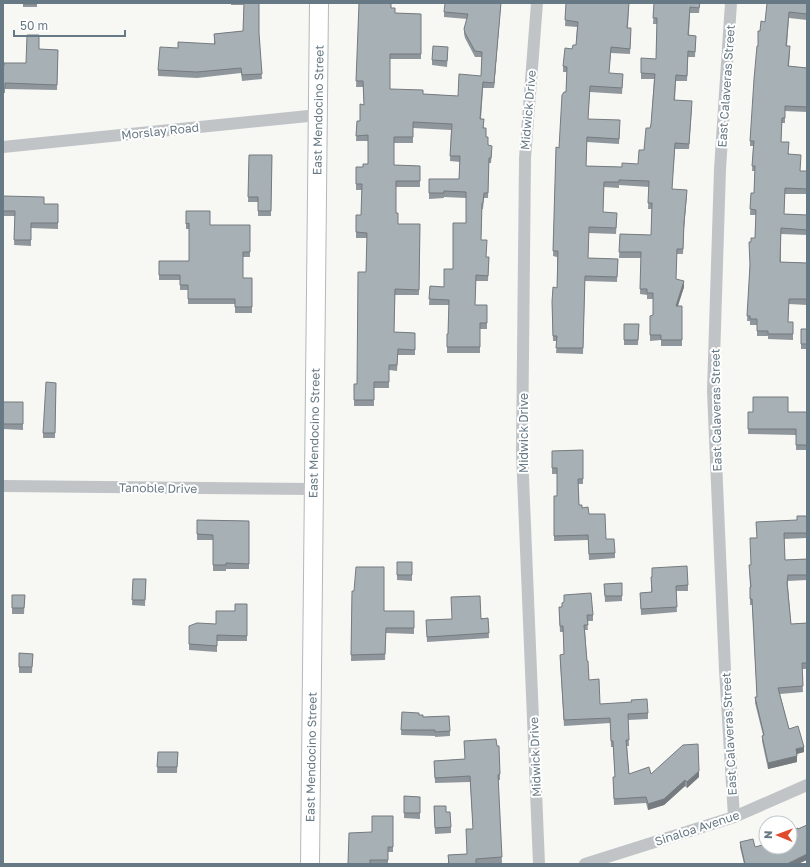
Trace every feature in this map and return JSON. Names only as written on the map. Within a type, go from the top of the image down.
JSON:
[{"type":"street","name":"East Mendocino Street","points":[[310,864],[319,3]]},
{"type":"street","name":"Midwick Drive","points":[[537,3],[525,158],[522,453],[539,864]]},
{"type":"street","name":"East Calaveras Street","points":[[731,3],[720,169],[713,391],[725,670],[734,817]]},
{"type":"street","name":"Morslay Road","points":[[3,147],[318,115]]},
{"type":"street","name":"Tanoble Drive","points":[[3,486],[314,489]]},
{"type":"street","name":"Sinaloa Avenue","points":[[585,864],[734,817],[807,785]]},
{"type":"building","points":[[37,3],[37,4],[23,4]]},
{"type":"building","points":[[244,3],[259,3],[259,33],[262,74],[242,75],[241,68],[197,72],[158,70],[160,47],[178,48],[178,42],[215,44],[214,34],[243,31]]},
{"type":"building","points":[[359,3],[391,3],[391,8],[395,8],[395,13],[421,14],[421,54],[390,54],[390,89],[423,90],[423,94],[458,96],[459,74],[481,76],[482,52],[475,51],[465,33],[464,29],[468,14],[444,12],[445,3],[501,3],[494,83],[483,82],[480,119],[484,119],[483,128],[486,128],[488,145],[492,146],[491,158],[489,158],[488,193],[484,193],[482,203],[481,240],[487,240],[486,257],[489,257],[488,276],[476,275],[475,305],[487,305],[487,323],[480,323],[480,347],[447,347],[449,300],[429,299],[430,286],[444,287],[444,269],[453,269],[453,223],[466,223],[466,192],[444,191],[444,193],[429,193],[429,179],[459,179],[460,156],[450,156],[452,124],[413,122],[413,137],[394,137],[394,165],[420,166],[420,181],[396,181],[396,213],[398,213],[398,224],[420,224],[419,290],[395,289],[394,332],[415,333],[415,350],[398,349],[397,365],[389,365],[389,382],[374,382],[374,400],[354,400],[354,384],[357,384],[358,272],[366,272],[367,233],[356,232],[356,215],[361,215],[362,184],[356,184],[356,167],[363,167],[363,164],[368,164],[368,135],[356,136],[357,121],[360,121],[360,104],[364,105],[363,81],[356,81]]},
{"type":"building","points":[[566,3],[629,3],[627,28],[631,28],[630,49],[611,47],[609,73],[623,74],[622,88],[590,86],[588,119],[620,120],[619,139],[587,137],[586,166],[622,167],[622,163],[638,164],[639,150],[644,150],[646,128],[650,128],[651,124],[655,74],[641,73],[641,58],[656,59],[657,18],[653,18],[654,3],[700,3],[699,8],[690,7],[688,35],[696,36],[695,52],[688,51],[687,76],[676,75],[674,100],[692,101],[689,144],[675,143],[672,189],[687,190],[683,249],[677,249],[676,279],[684,281],[676,306],[682,306],[682,340],[661,340],[661,335],[650,335],[650,316],[653,315],[653,293],[647,293],[647,289],[640,289],[641,252],[619,252],[620,234],[651,235],[652,203],[648,203],[649,181],[619,180],[619,182],[604,182],[603,212],[617,213],[616,228],[589,227],[588,258],[618,259],[617,277],[585,276],[583,348],[556,348],[557,336],[553,336],[552,302],[553,287],[557,288],[558,251],[553,251],[556,147],[559,148],[562,95],[566,92],[567,67],[563,66],[565,48],[572,49],[573,45],[576,45],[578,22],[565,20]]},
{"type":"building","points":[[767,3],[807,3],[807,14],[789,12],[786,46],[790,46],[788,66],[807,68],[807,107],[785,106],[785,118],[782,118],[781,142],[789,142],[788,154],[801,155],[800,171],[807,171],[807,189],[785,188],[784,214],[807,215],[807,230],[781,228],[780,262],[807,263],[807,299],[789,299],[788,322],[793,322],[793,334],[768,334],[768,331],[757,331],[757,319],[750,319],[750,316],[747,316],[750,265],[749,242],[751,242],[751,238],[755,238],[756,210],[750,209],[751,193],[754,193],[755,166],[752,166],[754,141],[750,141],[758,31],[760,31],[761,21],[765,22]]},
{"type":"building","points":[[27,35],[39,35],[39,49],[58,50],[57,85],[5,83],[5,88],[3,88],[4,63],[26,63]]},
{"type":"building","points":[[433,46],[448,47],[447,61],[432,60]]},
{"type":"building","points":[[249,155],[272,155],[271,211],[258,211],[258,197],[248,197]]},
{"type":"building","points":[[3,196],[44,197],[44,204],[58,204],[58,223],[31,223],[31,240],[14,240],[15,211],[3,211]]},
{"type":"building","points":[[186,211],[210,211],[210,225],[250,225],[250,252],[243,252],[243,278],[252,278],[252,307],[235,307],[235,299],[188,299],[188,285],[180,285],[180,275],[159,275],[159,261],[189,261],[189,223],[186,224]]},
{"type":"building","points":[[624,324],[639,324],[638,340],[624,340]]},
{"type":"building","points":[[801,329],[807,329],[807,344],[801,344]]},
{"type":"building","points":[[46,382],[56,383],[55,433],[43,433]]},
{"type":"building","points":[[753,397],[788,397],[788,412],[807,412],[807,445],[796,445],[796,429],[748,429],[748,412],[753,412]]},
{"type":"building","points":[[3,402],[23,402],[23,424],[3,424]]},
{"type":"building","points":[[583,450],[583,479],[578,479],[579,505],[582,505],[582,508],[588,507],[589,514],[605,514],[606,539],[614,539],[615,553],[589,554],[588,535],[554,536],[554,496],[557,496],[557,468],[552,468],[552,451]]},
{"type":"building","points":[[797,516],[807,516],[807,533],[784,533],[785,560],[807,559],[807,575],[788,575],[787,583],[791,624],[807,623],[807,663],[802,663],[803,686],[778,688],[789,729],[798,726],[804,747],[796,749],[797,756],[768,763],[762,736],[764,735],[755,697],[757,697],[752,599],[750,599],[750,538],[757,538],[756,522],[797,520]]},
{"type":"building","points":[[197,520],[249,521],[249,564],[226,563],[226,565],[213,565],[213,535],[197,534]]},
{"type":"building","points":[[397,562],[412,562],[412,575],[397,575]]},
{"type":"building","points":[[687,566],[688,585],[676,586],[677,607],[641,609],[640,593],[652,592],[652,568]]},
{"type":"building","points":[[356,567],[384,567],[384,611],[414,611],[414,628],[386,628],[385,654],[351,655],[352,591],[354,591]]},
{"type":"building","points":[[133,579],[146,579],[145,600],[132,600]]},
{"type":"building","points":[[622,583],[622,596],[605,596],[604,584]]},
{"type":"building","points":[[591,593],[593,615],[587,615],[588,625],[584,625],[589,680],[599,679],[600,704],[632,702],[631,700],[647,699],[648,713],[628,714],[629,740],[626,740],[629,774],[649,767],[651,774],[683,745],[698,744],[699,771],[687,782],[685,780],[664,799],[648,804],[646,797],[614,799],[613,777],[615,777],[610,718],[564,720],[560,655],[564,654],[563,626],[560,626],[559,607],[562,607],[564,595]]},
{"type":"building","points":[[12,595],[25,595],[24,608],[12,608]]},
{"type":"building","points":[[480,596],[481,619],[488,618],[489,633],[427,637],[426,620],[452,619],[451,597]]},
{"type":"building","points":[[235,604],[247,604],[247,636],[217,635],[217,646],[189,644],[189,626],[197,623],[216,624],[216,611],[235,611]]},
{"type":"building","points":[[19,653],[33,654],[32,667],[19,667]]},
{"type":"building","points":[[402,712],[419,713],[419,715],[423,715],[423,717],[449,716],[450,731],[435,732],[435,730],[401,730]]},
{"type":"building","points":[[496,739],[497,746],[499,746],[500,774],[498,775],[502,857],[476,859],[476,864],[449,864],[448,855],[467,854],[466,829],[473,829],[470,776],[435,778],[434,761],[465,759],[464,741]]},
{"type":"building","points":[[158,752],[178,752],[177,767],[157,767]]},
{"type":"building","points":[[404,796],[420,797],[420,813],[404,813]]},
{"type":"building","points":[[434,806],[446,806],[446,812],[450,812],[451,827],[435,828]]},
{"type":"building","points":[[372,816],[393,816],[393,847],[388,847],[388,860],[370,860],[370,864],[348,864],[349,833],[372,832]]},
{"type":"building","points":[[807,825],[807,854],[787,864],[745,864],[740,842],[753,839],[755,847],[758,846],[758,855],[798,855],[798,829]]}]
